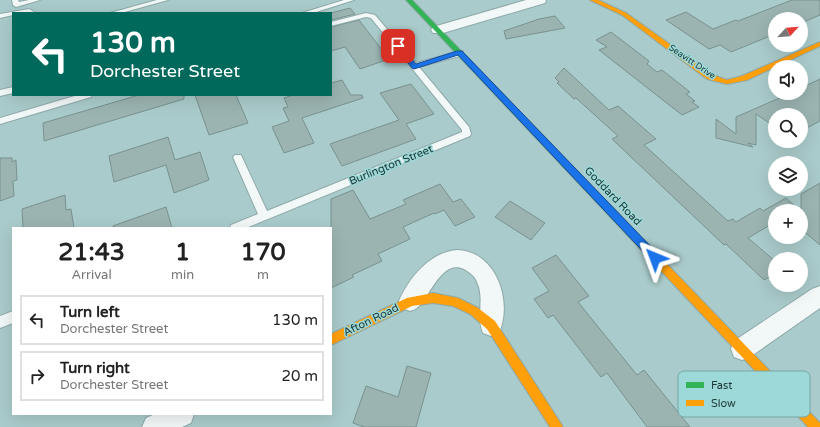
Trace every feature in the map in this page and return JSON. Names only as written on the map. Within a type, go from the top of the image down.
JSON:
[{"type":"main road","name":"Goddard Road","points":[[410,0],[763,371]]},
{"type":"main road","name":"Seavitt Drive","points":[[593,0],[624,14],[710,77],[727,82],[744,78],[820,44]]},
{"type":"main road","name":"Afton Road","points":[[332,340],[410,301],[426,298],[438,298],[454,301],[469,307],[480,314],[491,325],[557,427]]},
{"type":"main road","name":"Goddard Road","points":[[806,417],[814,426]]},
{"type":"street","points":[[438,30],[540,0]]},
{"type":"street","points":[[429,20],[463,10]]},
{"type":"street","name":"Afton Road","points":[[410,301],[430,274],[442,262],[459,258],[476,264],[486,276],[492,295],[491,325]]},
{"type":"street","points":[[742,349],[820,296]]},
{"type":"street","points":[[156,427],[180,415]]},
{"type":"lane","points":[[15,0],[16,5],[37,0]]},
{"type":"lane","points":[[117,12],[165,0]]},
{"type":"lane","points":[[308,12],[349,0]]},
{"type":"lane","points":[[0,16],[12,13]]},
{"type":"lane","points":[[332,24],[366,15],[373,16],[414,66],[460,53]]},
{"type":"lane","name":"Burlington Street","points":[[237,227],[467,134],[466,129],[414,66]]},
{"type":"lane","points":[[0,93],[12,90]]},
{"type":"lane","points":[[0,121],[85,96]]},
{"type":"lane","points":[[238,157],[264,216]]},
{"type":"lane","points":[[0,322],[12,317]]},
{"type":"building","points":[[792,0],[820,0],[820,15],[808,20],[808,12],[768,12],[768,37],[731,52],[720,45],[709,49],[666,20],[686,12],[713,29],[736,20],[738,21]]},
{"type":"building","points":[[350,8],[355,14],[332,20],[332,13]]},
{"type":"building","points":[[555,16],[565,28],[506,39],[504,31],[539,19]]},
{"type":"building","points":[[359,20],[389,59],[360,69],[345,47],[332,51],[332,27]]},
{"type":"building","points":[[611,32],[649,61],[647,64],[657,72],[662,70],[690,92],[686,94],[695,101],[692,102],[699,107],[682,115],[599,50],[607,47],[596,40]]},
{"type":"building","points":[[564,68],[609,110],[618,106],[656,139],[644,145],[728,221],[733,219],[736,222],[760,208],[763,211],[768,208],[768,226],[748,238],[768,255],[768,278],[764,280],[726,244],[724,245],[612,139],[618,136],[576,98],[574,99],[557,83],[559,82],[555,78]]},
{"type":"building","points":[[820,79],[820,121],[808,127],[808,108],[768,108],[768,122],[756,114],[756,145],[748,143],[753,147],[716,138],[716,119],[736,134],[736,117],[775,100],[808,100],[808,85]]},
{"type":"building","points":[[342,80],[351,95],[362,95],[363,98],[302,118],[314,143],[284,153],[272,127],[289,121],[283,108],[288,107],[284,98],[290,96],[332,96],[332,83]]},
{"type":"building","points":[[411,84],[434,114],[406,124],[416,139],[342,166],[330,144],[399,120],[380,93]]},
{"type":"building","points":[[136,96],[184,96],[184,99],[44,141],[43,123]]},
{"type":"building","points":[[195,96],[236,96],[248,123],[209,135]]},
{"type":"building","points":[[168,137],[175,160],[200,152],[209,180],[174,193],[166,165],[114,182],[109,156]]},
{"type":"building","points":[[0,158],[12,158],[12,162],[16,160],[17,180],[13,181],[14,196],[0,201]]},
{"type":"building","points":[[820,183],[820,245],[808,235],[808,204],[801,204],[801,196],[808,196],[808,190]]},
{"type":"building","points":[[440,184],[453,202],[461,199],[475,217],[455,226],[444,210],[403,227],[410,239],[378,254],[382,261],[352,275],[354,277],[332,288],[331,199],[353,190],[370,219],[406,204],[403,200]]},
{"type":"building","points":[[65,195],[66,210],[71,209],[74,227],[23,227],[22,209]]},
{"type":"building","points":[[786,198],[793,204],[775,204]]},
{"type":"building","points":[[510,201],[545,223],[531,240],[495,217]]},
{"type":"building","points":[[166,207],[172,227],[113,227]]},
{"type":"building","points":[[556,255],[589,296],[578,302],[637,375],[644,370],[678,412],[678,417],[682,417],[690,427],[647,427],[607,373],[601,377],[553,315],[548,318],[534,299],[549,291],[532,268]]},
{"type":"building","points":[[407,366],[431,373],[416,427],[364,427],[353,423],[366,386],[398,397]]},
{"type":"traffic: fast","points":[[409,0],[635,237]]},
{"type":"traffic: slow","points":[[593,0],[624,14],[710,77],[727,82],[744,78],[820,44]]},
{"type":"traffic: slow","points":[[635,237],[763,371]]},
{"type":"traffic: slow","points":[[332,340],[411,301],[433,298],[454,301],[474,311],[491,325],[557,427]]},
{"type":"traffic: slow","points":[[806,417],[816,427]]},
{"type":"route","points":[[398,46],[414,66],[460,53],[655,258]]}]
